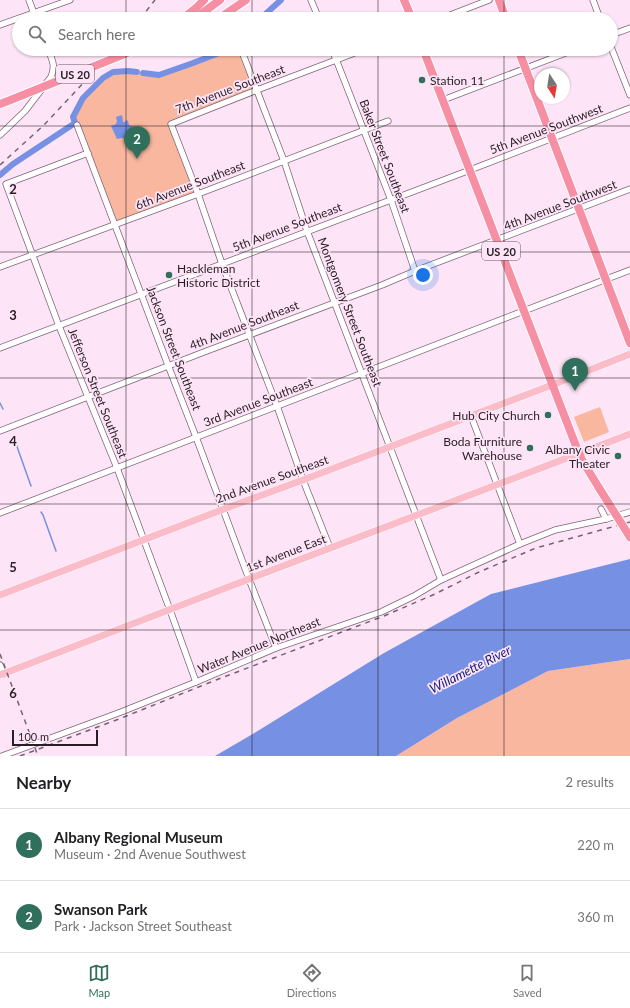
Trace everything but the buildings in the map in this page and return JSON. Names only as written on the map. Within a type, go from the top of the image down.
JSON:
[{"type":"highway","points":[[191,12],[204,0]]},
{"type":"highway","points":[[204,12],[220,0]]},
{"type":"highway","points":[[228,12],[246,0]]},
{"type":"highway","points":[[404,0],[409,12]]},
{"type":"highway","points":[[499,0],[503,12]]},
{"type":"highway","name":"US 20","points":[[1,104],[120,56]]},
{"type":"highway","name":"US 20","points":[[426,56],[579,453],[630,537]]},
{"type":"highway","points":[[521,56],[630,343]]},
{"type":"main road","name":"2nd Avenue Southeast","points":[[0,595],[304,480],[630,354]]},
{"type":"main road","name":"1st Avenue East","points":[[2,674],[630,434]]},
{"type":"street","points":[[29,0],[34,12]]},
{"type":"street","points":[[37,12],[70,0]]},
{"type":"street","points":[[311,0],[315,12]]},
{"type":"street","points":[[458,12],[489,0]]},
{"type":"street","points":[[593,0],[597,12]]},
{"type":"street","points":[[0,25],[12,21]]},
{"type":"street","points":[[618,32],[630,28]]},
{"type":"street","points":[[0,135],[25,111],[51,77],[54,70],[54,65],[51,56]]},
{"type":"street","name":"Montgomery Street Southeast","points":[[244,56],[284,161],[307,231],[441,580]]},
{"type":"street","name":"Baker Street Southeast","points":[[335,56],[391,200],[415,271]]},
{"type":"street","name":"7th Avenue Southeast","points":[[198,194],[171,124],[346,56]]},
{"type":"street","points":[[443,100],[557,56]]},
{"type":"street","points":[[615,56],[630,95]]},
{"type":"street","name":"5th Avenue Southwest","points":[[470,170],[630,108]]},
{"type":"street","name":"6th Avenue Southeast","points":[[0,267],[198,194],[388,121]]},
{"type":"street","name":"Jackson Street Southeast","points":[[77,126],[276,648]]},
{"type":"street","name":"Jefferson Street Southeast","points":[[88,153],[6,184],[59,326],[117,468],[196,682]]},
{"type":"street","name":"5th Avenue Southeast","points":[[0,348],[470,170]]},
{"type":"street","name":"4th Avenue Southwest","points":[[497,240],[630,190]]},
{"type":"street","points":[[198,194],[222,264],[250,334],[330,548]]},
{"type":"street","name":"4th Avenue Southeast","points":[[0,431],[497,240]]},
{"type":"street","name":"3rd Avenue Southeast","points":[[0,513],[630,270]]},
{"type":"street","points":[[471,416],[520,544]]},
{"type":"street","points":[[601,509],[606,519]]},
{"type":"street","name":"Water Avenue Northeast","points":[[2,756],[121,712],[276,648],[381,612],[414,596],[441,580],[520,544],[555,530],[606,519],[630,512]]},
{"type":"street","points":[[0,665],[2,674]]},
{"type":"shaded area","points":[[211,56],[244,56],[257,90],[171,124],[198,194],[115,225],[73,117],[83,98],[103,78],[113,72],[128,71],[159,75]]},
{"type":"shaded area","points":[[600,407],[609,432],[584,442],[574,417]]},
{"type":"shaded area","points":[[630,659],[630,756],[396,756],[457,718],[548,671]]},
{"type":"water","points":[[122,115],[123,122],[126,120],[128,121],[129,125],[132,126],[135,131],[133,137],[127,140],[122,138],[117,139],[111,126],[116,124],[116,117]]},
{"type":"water","name":"Willamette River","points":[[630,559],[630,659],[548,671],[457,718],[396,756],[215,756],[384,653],[491,594]]},
{"type":"waterway","points":[[268,12],[281,0]]},
{"type":"waterway","points":[[143,73],[159,75],[211,56]]},
{"type":"waterway","points":[[0,175],[13,164],[75,123],[73,117],[83,98],[103,78],[113,72],[137,72]]},
{"type":"waterway","points":[[0,403],[3,409]]},
{"type":"waterway","points":[[15,441],[31,486]]},
{"type":"waterway","points":[[41,512],[56,551]]},
{"type":"railway","points":[[146,12],[155,0]]},
{"type":"railway","points":[[0,165],[44,125],[108,56]]},
{"type":"railway","points":[[20,756],[384,616],[435,594],[479,572],[536,548],[630,522]]},
{"type":"railway","points":[[0,654],[38,756]]},
{"type":"place","name":"Station 11","points":[[422,80]]},
{"type":"place","name":"Swanson Park","points":[[137,159]]},
{"type":"place","name":"Hackleman Historic District","points":[[169,275]]},
{"type":"place","name":"Albany Regional Museum","points":[[575,391]]},
{"type":"place","name":"Hub City Church","points":[[548,415]]},
{"type":"place","name":"Boda Furniture Warehouse","points":[[530,448]]},
{"type":"place","name":"Albany Civic Theater","points":[[618,456]]}]
